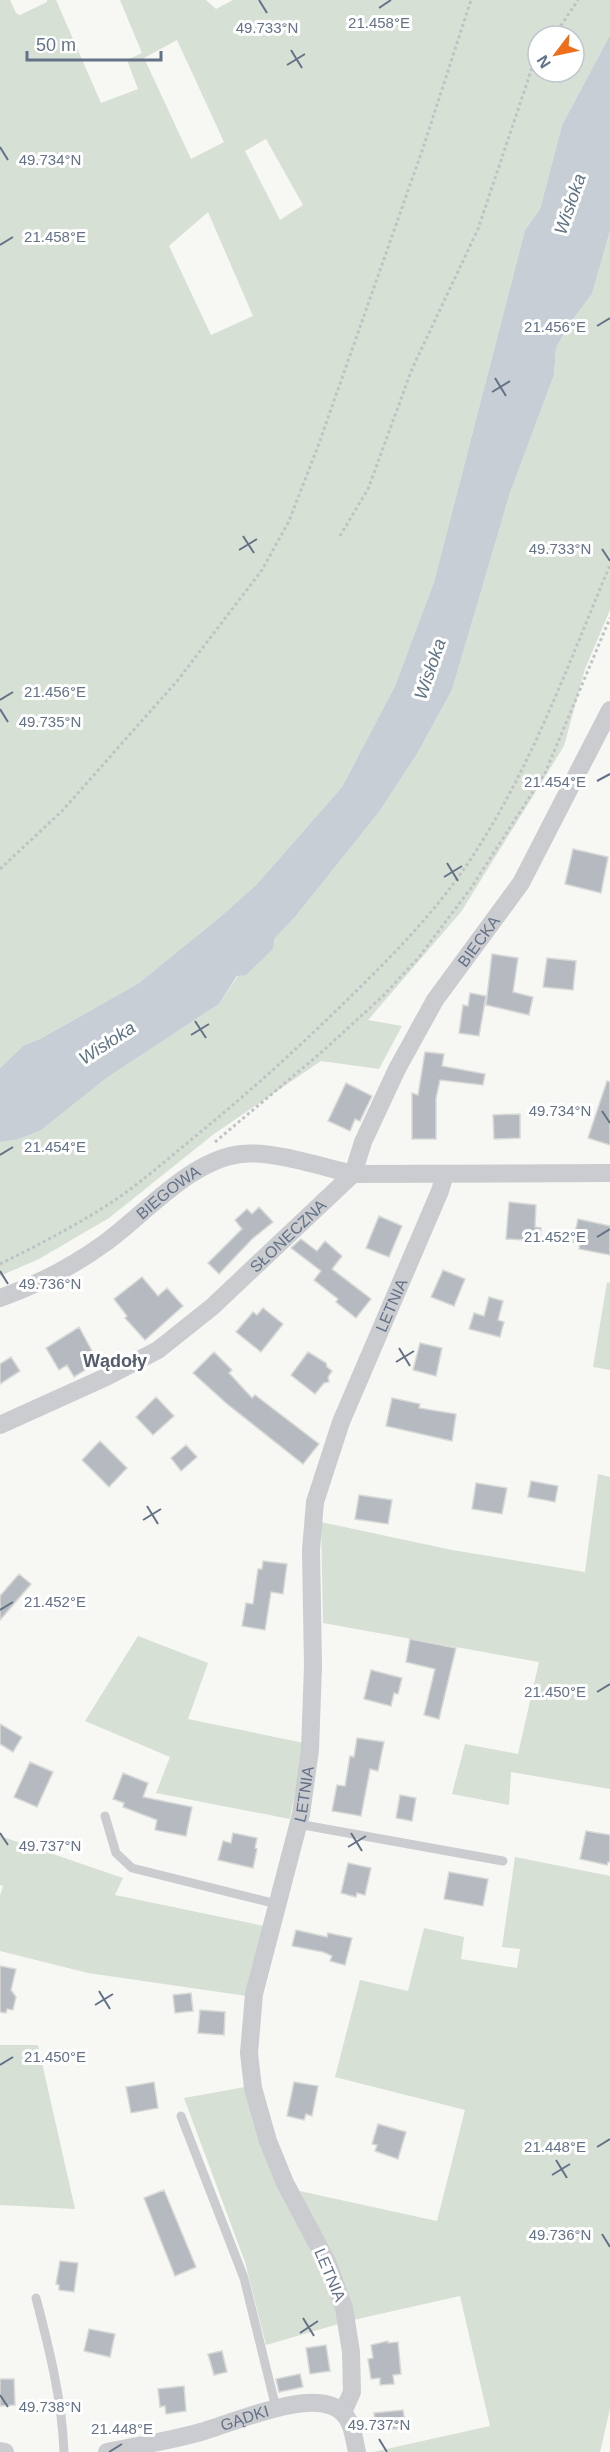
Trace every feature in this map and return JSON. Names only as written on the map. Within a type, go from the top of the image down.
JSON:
[{"type":"street","name":"BIECKA","points":[[353,1174],[363,1142],[402,1059],[435,1000],[521,883],[610,710]]},
{"type":"street","name":"BIEGOWA","points":[[0,1298],[39,1282],[84,1257],[122,1230],[179,1183],[212,1161],[243,1154],[260,1154],[353,1174]]},
{"type":"street","points":[[353,1174],[610,1173]]},
{"type":"street","name":"SŁONECZNA","points":[[0,1425],[106,1377],[158,1350],[212,1307],[353,1174]]},
{"type":"street","name":"LETNIA","points":[[343,2412],[352,2391],[351,2352],[344,2308],[327,2262],[285,2183],[268,2141],[253,2088],[249,2053],[254,1994],[298,1824],[310,1750],[313,1666],[311,1550],[315,1502],[341,1422],[440,1191],[444,1174]]},
{"type":"street","name":"GĄDKI","points":[[106,2452],[197,2433],[276,2408],[307,2403],[327,2404],[343,2412]]},
{"type":"street","points":[[343,2412],[351,2427],[357,2452]]},
{"type":"street","points":[[0,2451],[5,2452]]},
{"type":"lane","points":[[105,1816],[116,1854],[132,1868],[277,1904]]},
{"type":"lane","points":[[298,1824],[503,1861]]},
{"type":"lane","points":[[181,2116],[244,2278],[276,2408]]},
{"type":"lane","points":[[36,2298],[50,2349],[63,2426],[64,2452]]},
{"type":"path","points":[[0,869],[62,811],[178,680],[262,570],[289,521],[317,449],[422,151],[471,0]]},
{"type":"path","points":[[562,24],[578,0]]},
{"type":"path","points":[[340,536],[368,489],[412,369],[478,229],[526,84]]},
{"type":"path","points":[[0,1264],[77,1224],[122,1195],[169,1158],[316,1030],[385,962],[434,908],[466,867],[521,771],[610,565]]},
{"type":"path","points":[[213,1145],[220,1136],[324,1050],[384,995],[419,957],[471,888],[545,772],[610,618]]},
{"type":"shaded area","points":[[0,0],[10,0],[16,13],[20,15],[47,0],[56,0],[101,103],[138,89],[127,60],[142,53],[120,0],[206,0],[216,9],[233,0],[610,0],[610,35],[586,80],[586,24],[526,24],[526,84],[584,84],[562,125],[540,209],[525,230],[434,582],[395,686],[342,787],[257,884],[139,983],[40,1039],[24,1045],[0,1068]],"holes":[[[177,40],[224,142],[191,159],[144,58]],[[266,139],[303,205],[280,220],[245,151]],[[208,212],[253,316],[211,335],[169,246]]]},
{"type":"shaded area","points":[[610,231],[610,610],[585,669],[564,746],[461,912],[368,1020],[402,1026],[379,1069],[321,1061],[214,1134],[109,1218],[39,1259],[0,1276],[0,1142],[16,1140],[40,1131],[108,1077],[219,1004],[238,976],[295,917],[379,812],[417,754],[452,690],[510,493],[554,375],[556,348],[568,326],[592,294]]},
{"type":"shaded area","points":[[607,1282],[610,1283],[610,1370],[593,1367]]},
{"type":"shaded area","points":[[598,1474],[610,1477],[610,1789],[511,1772],[509,1805],[452,1794],[465,1744],[518,1754],[539,1662],[323,1623],[321,1522],[452,1550],[585,1572]]},
{"type":"shaded area","points":[[138,1636],[208,1663],[188,1719],[304,1743],[290,1819],[156,1793],[170,1757],[85,1721]]},
{"type":"shaded area","points":[[0,1836],[123,1878],[115,1895],[264,1926],[247,1996],[88,1973],[0,1951],[0,1896],[3,1886],[0,1885]]},
{"type":"shaded area","points":[[515,1857],[610,1876],[610,2409],[600,2452],[373,2452],[490,2426],[460,2296],[353,2320],[295,2190],[437,2221],[465,2110],[335,2077],[360,1980],[408,1991],[424,1928],[464,1937],[461,1959],[517,1968],[520,1949],[502,1947]]},
{"type":"shaded area","points":[[0,2045],[38,2045],[75,2209],[0,2205]]},
{"type":"shaded area","points":[[245,2087],[342,2323],[266,2345],[245,2262],[184,2098]]},
{"type":"water","name":"Wisłoka","points":[[610,35],[610,231],[592,294],[568,326],[556,348],[554,375],[510,493],[452,690],[417,754],[379,812],[295,917],[274,939],[273,949],[246,975],[237,976],[219,1004],[108,1077],[40,1131],[16,1140],[0,1142],[0,1068],[24,1045],[40,1039],[139,983],[220,917],[257,884],[342,787],[395,686],[434,582],[525,230],[540,209],[562,125],[584,84],[586,84]]},
{"type":"building","points":[[573,849],[608,857],[601,893],[565,884]]},
{"type":"building","points":[[492,954],[518,958],[513,992],[533,997],[529,1015],[486,1005]]},
{"type":"building","points":[[547,958],[576,961],[573,990],[543,987]]},
{"type":"building","points":[[470,993],[486,996],[479,1036],[459,1033],[463,1005],[468,1006]]},
{"type":"building","points":[[425,1052],[444,1054],[442,1066],[485,1074],[483,1085],[440,1080],[436,1098],[436,1139],[412,1139],[412,1093],[418,1095]]},
{"type":"building","points":[[607,1081],[610,1082],[610,1145],[588,1138]]},
{"type":"building","points":[[346,1083],[372,1096],[360,1121],[355,1119],[350,1131],[328,1121]]},
{"type":"building","points":[[520,1114],[520,1138],[494,1139],[493,1115]]},
{"type":"building","points":[[509,1202],[536,1205],[535,1227],[541,1228],[540,1241],[506,1239]]},
{"type":"building","points":[[259,1207],[273,1222],[252,1239],[219,1274],[208,1263],[242,1229],[235,1220],[247,1209],[252,1214]]},
{"type":"building","points":[[379,1216],[402,1226],[389,1257],[366,1248]]},
{"type":"building","points":[[578,1219],[610,1226],[610,1255],[579,1249],[580,1243],[573,1242]]},
{"type":"building","points":[[301,1239],[317,1251],[325,1241],[342,1256],[332,1269],[371,1299],[356,1318],[336,1302],[338,1299],[314,1280],[321,1271],[291,1248]]},
{"type":"building","points":[[443,1270],[465,1279],[454,1306],[431,1297]]},
{"type":"building","points":[[142,1277],[158,1296],[167,1288],[183,1306],[145,1340],[125,1318],[127,1316],[114,1299]]},
{"type":"building","points":[[489,1297],[503,1301],[498,1320],[504,1322],[500,1337],[469,1329],[474,1313],[484,1316]]},
{"type":"building","points":[[263,1308],[283,1324],[261,1352],[236,1332],[253,1312],[257,1315]]},
{"type":"building","points":[[79,1327],[98,1362],[74,1377],[67,1365],[59,1370],[46,1348]]},
{"type":"building","points":[[420,1343],[442,1348],[436,1376],[413,1370]]},
{"type":"building","points":[[214,1352],[232,1370],[229,1373],[252,1398],[255,1395],[319,1444],[303,1464],[226,1403],[193,1373]]},
{"type":"building","points":[[308,1352],[326,1363],[332,1371],[328,1377],[329,1382],[324,1383],[315,1394],[291,1375]]},
{"type":"building","points":[[11,1357],[20,1371],[0,1384],[0,1364]]},
{"type":"building","points":[[156,1397],[174,1416],[153,1435],[136,1417]]},
{"type":"building","points":[[392,1398],[420,1404],[419,1408],[456,1414],[452,1441],[386,1426]]},
{"type":"building","points":[[100,1441],[127,1468],[109,1487],[82,1460]]},
{"type":"building","points":[[186,1445],[197,1457],[181,1471],[171,1458]]},
{"type":"building","points":[[531,1481],[558,1486],[555,1502],[528,1497]]},
{"type":"building","points":[[476,1483],[507,1488],[502,1514],[472,1509]]},
{"type":"building","points":[[359,1495],[392,1500],[388,1524],[355,1519]]},
{"type":"building","points":[[263,1561],[287,1564],[283,1594],[271,1592],[265,1630],[242,1626],[246,1603],[253,1604],[258,1569],[262,1569]]},
{"type":"building","points":[[19,1574],[31,1584],[0,1620],[0,1596]]},
{"type":"building","points":[[410,1639],[456,1648],[439,1719],[424,1715],[435,1669],[406,1662]]},
{"type":"building","points":[[371,1670],[402,1678],[398,1694],[394,1693],[391,1706],[364,1699]]},
{"type":"building","points":[[0,1724],[22,1737],[13,1752],[0,1744]]},
{"type":"building","points":[[357,1738],[384,1742],[378,1771],[370,1769],[361,1816],[332,1811],[337,1785],[345,1786],[350,1756],[354,1757]]},
{"type":"building","points":[[30,1762],[53,1772],[37,1807],[14,1797]]},
{"type":"building","points":[[123,1773],[148,1783],[143,1797],[192,1807],[186,1836],[155,1830],[157,1820],[123,1807],[124,1803],[113,1799]]},
{"type":"building","points":[[400,1795],[416,1798],[412,1821],[396,1818]]},
{"type":"building","points":[[586,1831],[610,1835],[610,1862],[607,1865],[580,1859]]},
{"type":"building","points":[[233,1833],[257,1838],[253,1868],[218,1860],[223,1841],[231,1843]]},
{"type":"building","points":[[348,1863],[371,1868],[365,1895],[357,1893],[356,1897],[341,1893]]},
{"type":"building","points":[[449,1872],[488,1879],[483,1906],[444,1899]]},
{"type":"building","points":[[296,1930],[327,1937],[328,1933],[352,1938],[345,1965],[330,1961],[332,1956],[323,1952],[292,1946]]},
{"type":"building","points":[[0,1966],[16,1969],[11,1990],[16,1997],[13,2010],[7,2009],[6,2013],[0,2012]]},
{"type":"building","points":[[191,1993],[193,2011],[175,2013],[173,1995]]},
{"type":"building","points":[[200,2010],[225,2012],[224,2035],[198,2033]]},
{"type":"building","points":[[154,2082],[158,2108],[131,2113],[126,2087]]},
{"type":"building","points":[[294,2082],[318,2086],[312,2116],[306,2114],[304,2120],[287,2116]]},
{"type":"building","points":[[378,2124],[406,2132],[398,2159],[375,2151],[377,2145],[372,2144]]},
{"type":"building","points":[[164,2190],[196,2267],[175,2276],[144,2198]]},
{"type":"building","points":[[60,2261],[78,2263],[74,2292],[59,2290],[59,2285],[56,2284]]},
{"type":"building","points":[[89,2329],[115,2334],[110,2357],[84,2351]]},
{"type":"building","points":[[388,2341],[388,2343],[398,2342],[401,2374],[393,2375],[394,2384],[380,2385],[380,2378],[371,2379],[368,2359],[373,2358],[371,2345]]},
{"type":"building","points":[[326,2345],[330,2371],[310,2374],[306,2348]]},
{"type":"building","points":[[222,2351],[227,2372],[214,2375],[208,2354]]},
{"type":"building","points":[[300,2374],[303,2387],[279,2392],[276,2379]]},
{"type":"building","points":[[0,2379],[14,2379],[15,2405],[0,2406]]},
{"type":"building","points":[[184,2386],[186,2411],[166,2414],[165,2406],[160,2407],[158,2389]]},
{"type":"building","points":[[403,2410],[406,2428],[376,2431],[374,2413]]},
{"type":"district","name":"Wądoły","points":[[115,1361]]}]
